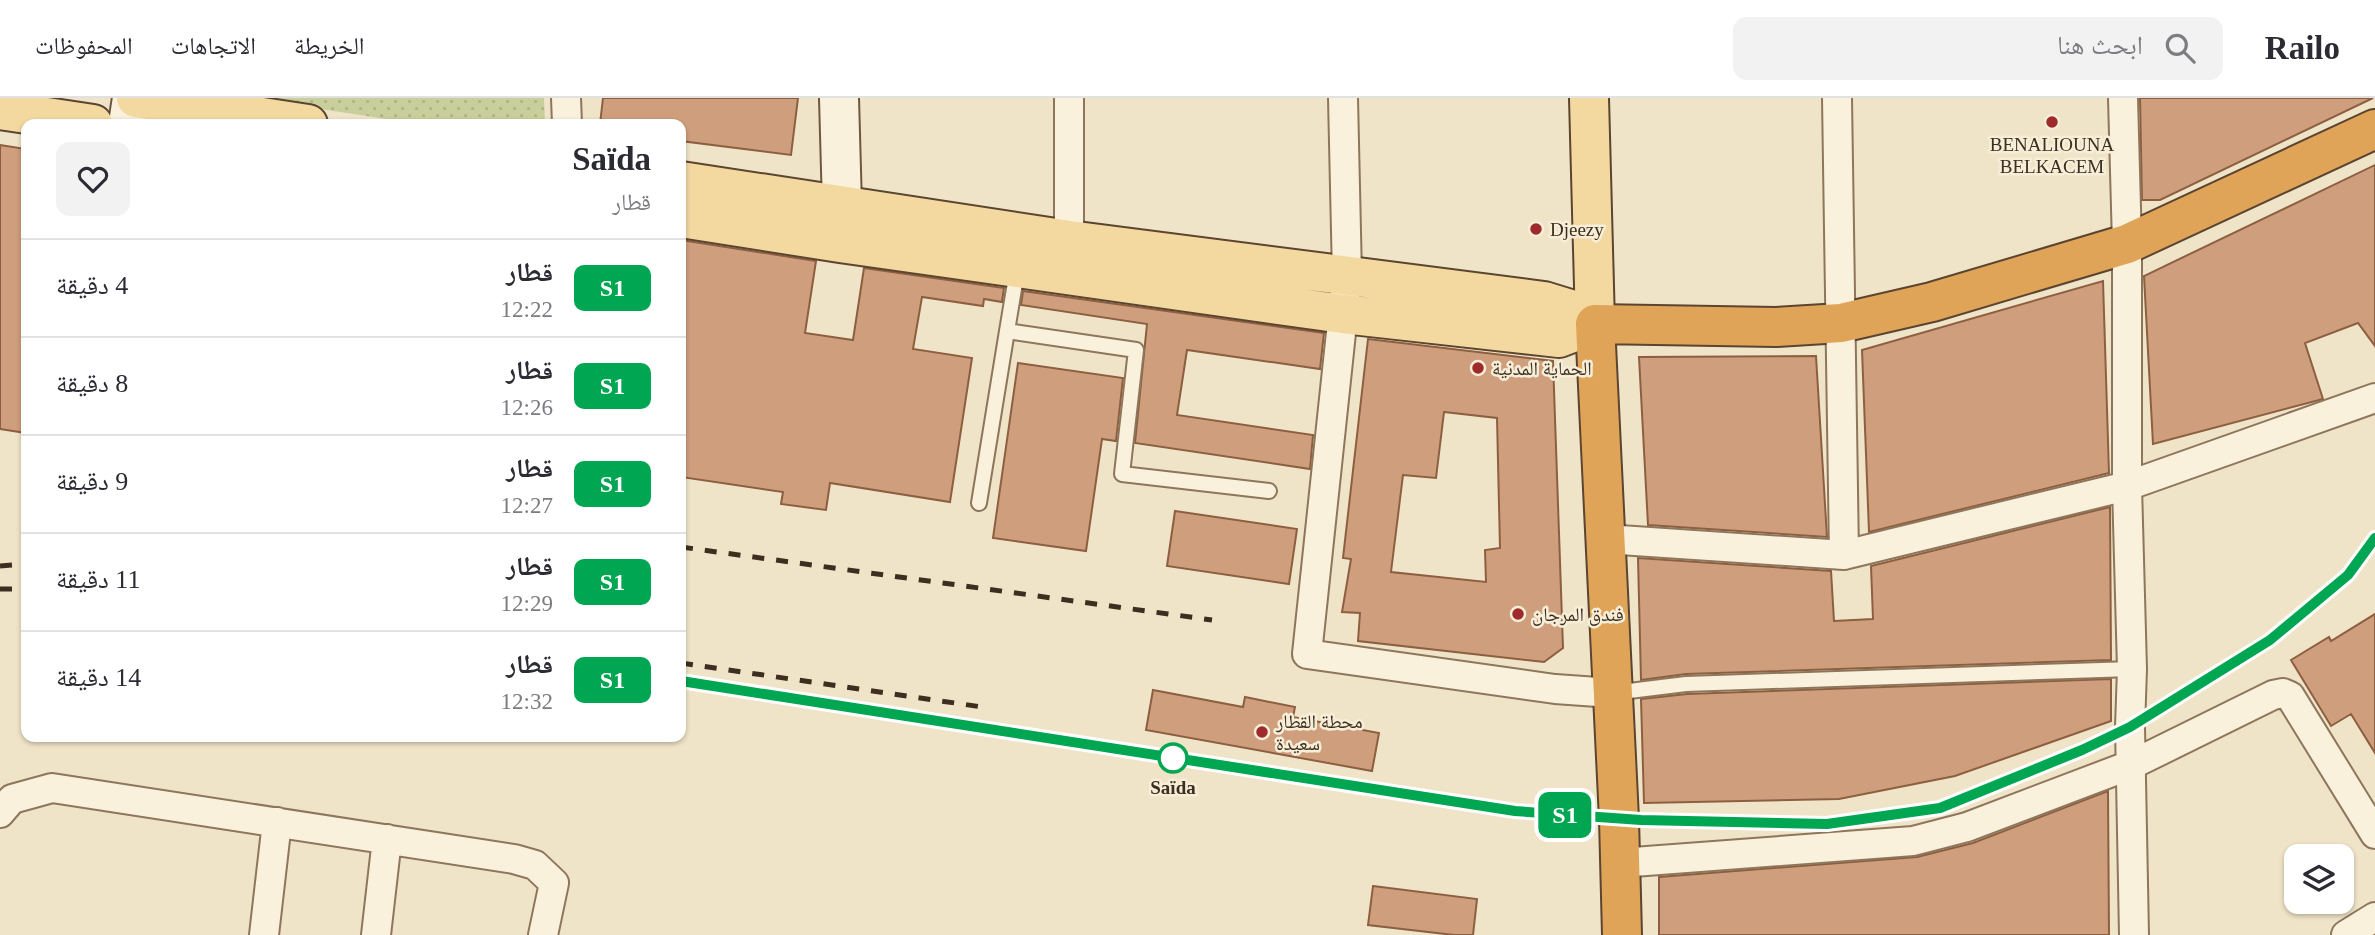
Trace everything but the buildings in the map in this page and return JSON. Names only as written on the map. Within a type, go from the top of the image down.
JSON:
[{"type":"highway","points":[[1622,935],[1595,324],[1776,327],[1840,323],[1932,302],[2127,244],[2375,129]]},
{"type":"main road","points":[[134,98],[275,119]]},
{"type":"main road","points":[[1589,98],[1595,324]]},
{"type":"main road","points":[[0,110],[60,119]]},
{"type":"main road","points":[[686,182],[841,225],[1018,267],[1065,256],[1343,314],[1559,338],[1595,324]]},
{"type":"main road","points":[[686,218],[841,225],[1065,256],[1348,276],[1544,301],[1570,309],[1595,324]]},
{"type":"street","points":[[129,119],[134,98]]},
{"type":"street","points":[[566,98],[567,119]]},
{"type":"street","points":[[839,98],[841,225]]},
{"type":"street","points":[[1065,256],[1069,98]]},
{"type":"street","points":[[1343,98],[1348,276],[1307,654],[1555,689],[1612,693]]},
{"type":"street","points":[[1837,98],[1844,555]]},
{"type":"street","points":[[2123,98],[2134,935]]},
{"type":"street","points":[[1605,539],[1844,555],[2127,486],[2375,398]]},
{"type":"street","points":[[1620,863],[1913,841],[1968,827],[2133,764],[2273,695],[2283,693],[2290,696],[2375,834]]},
{"type":"street","points":[[0,813],[12,799],[52,788],[535,864],[554,883],[543,935]]},
{"type":"street","points":[[264,935],[277,822]]},
{"type":"street","points":[[376,935],[387,839]]},
{"type":"street","points":[[2346,935],[2375,917]]},
{"type":"lane","points":[[979,503],[1018,267]]},
{"type":"lane","points":[[1007,331],[1136,350],[1122,474],[1269,491]]},
{"type":"lane","points":[[1612,693],[1686,684],[2132,669]]},
{"type":"green space","points":[[247,98],[544,98],[545,119],[387,119]]},
{"type":"railway","points":[[686,682],[1515,811],[1619,819],[1827,824],[1940,808],[2083,750],[2130,727],[2271,640],[2348,575],[2375,538]]},
{"type":"railway","points":[[686,548],[1212,620]]},
{"type":"railway","points":[[0,566],[21,564]]},
{"type":"railway","points":[[0,589],[21,589]]},
{"type":"railway","points":[[686,664],[989,708]]},
{"type":"train","name":"S1","points":[[686,682],[1515,811],[1641,820],[1827,824],[1940,808],[2082,750],[2130,727],[2270,640],[2348,575],[2375,538]]},
{"type":"place","name":"BENALIOUNA BELKACEM","points":[[2052,122]]},
{"type":"place","name":"Djeezy","points":[[1536,229]]},
{"type":"place","name":"الحماية المدنية","points":[[1478,368]]},
{"type":"place","name":"فندق المرجان","points":[[1518,614]]},
{"type":"place","name":"محطة القطار سعيدة","points":[[1262,732]]},
{"type":"place","name":"Saïda","points":[[1173,758]]}]
